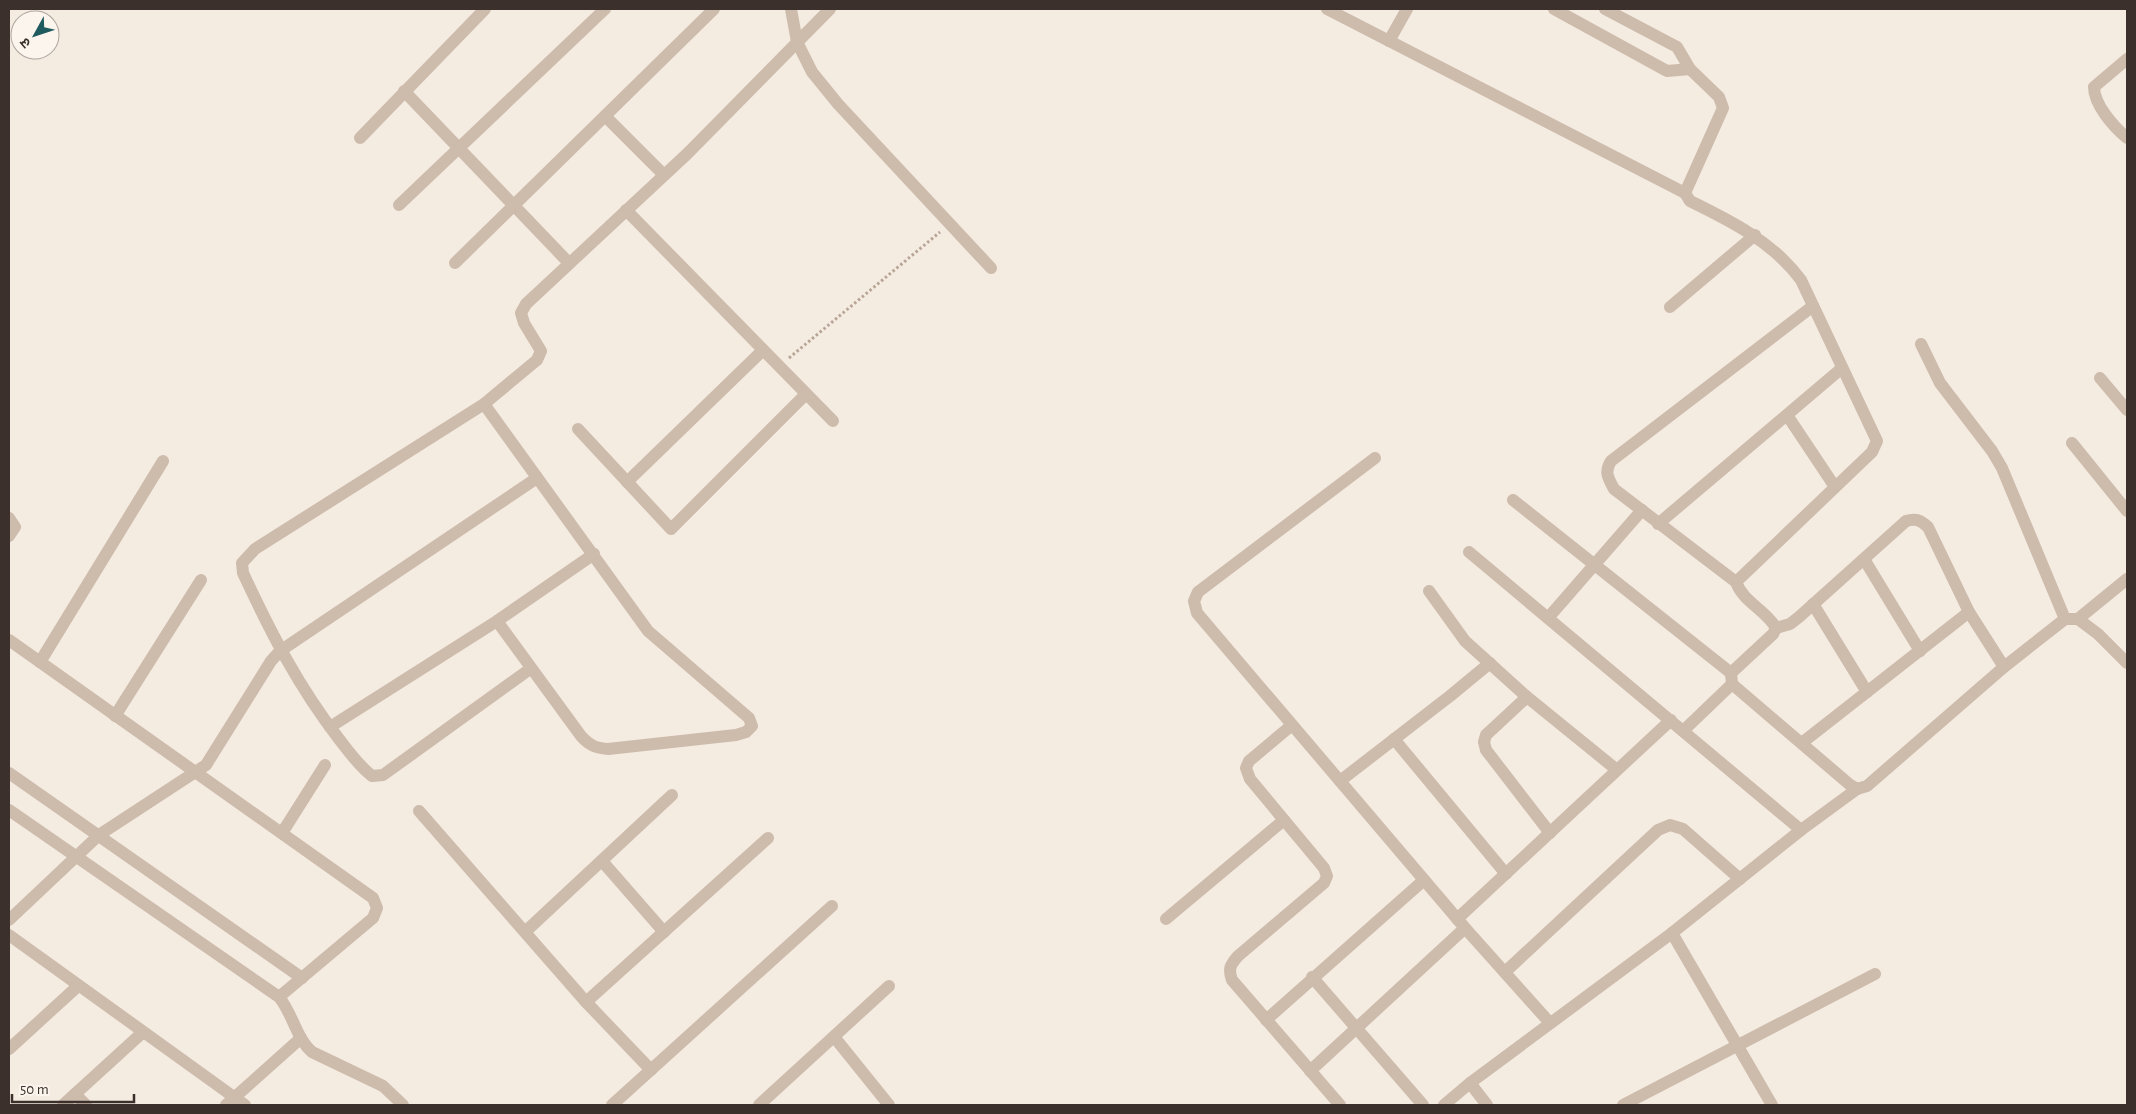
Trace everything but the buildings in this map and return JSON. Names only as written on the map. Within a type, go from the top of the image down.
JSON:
[{"type":"street","points":[[360,138],[485,9]]},
{"type":"street","points":[[399,205],[605,9]]},
{"type":"street","points":[[455,263],[714,9]]},
{"type":"street","points":[[790,9],[797,42],[812,72],[838,104],[991,268]]},
{"type":"street","points":[[530,669],[383,775],[372,776],[362,769],[330,727],[280,651],[243,573],[242,563],[246,556],[484,404],[537,360],[541,351],[524,323],[521,313],[526,304],[664,175],[830,9]]},
{"type":"street","points":[[1327,9],[1685,193],[1690,200],[1755,235],[1793,269],[1813,306],[1877,441],[1872,452],[1736,582]]},
{"type":"street","points":[[1389,41],[1407,9]]},
{"type":"street","points":[[1554,9],[1668,70],[1690,69]]},
{"type":"street","points":[[1605,9],[1677,48],[1690,69],[1718,98],[1723,108],[1685,193]]},
{"type":"street","points":[[2127,59],[2094,87],[2094,94],[2098,104],[2127,138]]},
{"type":"street","points":[[404,91],[569,263]]},
{"type":"street","points":[[605,116],[664,175]]},
{"type":"street","points":[[626,210],[833,421]]},
{"type":"street","points":[[1670,306],[1755,235]]},
{"type":"street","points":[[1776,628],[1772,621],[1739,591],[1736,582],[1614,489],[1608,479],[1606,468],[1611,461],[1813,306]]},
{"type":"street","points":[[1921,344],[1940,383],[2002,468],[2065,619]]},
{"type":"street","points":[[627,482],[763,350]]},
{"type":"street","points":[[1658,524],[1842,368]]},
{"type":"street","points":[[2100,378],[2127,410]]},
{"type":"street","points":[[578,429],[671,529],[806,394]]},
{"type":"street","points":[[484,404],[648,631],[749,718],[752,726],[746,732],[736,735],[608,749],[596,748],[588,744],[530,669],[497,621]]},
{"type":"street","points":[[1787,415],[1835,487]]},
{"type":"street","points":[[2072,443],[2127,511]]},
{"type":"street","points":[[1375,458],[1198,592],[1194,601],[1197,613],[1461,923],[1550,1023]]},
{"type":"street","points":[[40,662],[163,461]]},
{"type":"street","points":[[9,920],[99,835],[206,765],[271,661],[280,651],[537,478]]},
{"type":"street","points":[[1513,500],[1732,679],[1849,784],[1857,789]]},
{"type":"street","points":[[1548,618],[1642,510]]},
{"type":"street","points":[[9,518],[15,527],[9,536]]},
{"type":"street","points":[[1683,731],[1773,634],[1776,628],[1790,624],[1906,521],[1913,519],[1920,520],[1928,527],[1969,612],[2004,667]]},
{"type":"street","points":[[1469,552],[1801,830]]},
{"type":"street","points":[[330,727],[497,621],[594,554]]},
{"type":"street","points":[[1864,559],[1920,651]]},
{"type":"street","points":[[2078,619],[2127,579]]},
{"type":"street","points":[[115,716],[201,580]]},
{"type":"street","points":[[1429,591],[1465,641],[1527,696],[1617,770]]},
{"type":"street","points":[[1813,604],[1867,692]]},
{"type":"street","points":[[1802,742],[1969,612]]},
{"type":"street","points":[[1444,1105],[1470,1083],[1672,933],[1801,830],[1857,789],[1867,786],[2004,667],[2065,619],[2078,619],[2098,634],[2127,663]]},
{"type":"street","points":[[9,640],[373,898],[377,908],[373,918],[278,998]]},
{"type":"street","points":[[1340,780],[1490,663]]},
{"type":"street","points":[[1527,696],[1486,736],[1484,742],[1486,750],[1550,833]]},
{"type":"street","points":[[1310,1070],[1461,923],[1506,874],[1671,720]]},
{"type":"street","points":[[1292,725],[1249,761],[1246,768],[1250,779],[1324,868],[1327,876],[1324,883],[1231,963],[1229,971],[1232,980],[1340,1105]]},
{"type":"street","points":[[1394,739],[1506,874]]},
{"type":"street","points":[[282,833],[325,765]]},
{"type":"street","points":[[9,772],[302,978]]},
{"type":"street","points":[[525,932],[672,795]]},
{"type":"street","points":[[9,810],[278,998],[287,1007],[301,1038],[312,1052],[382,1086],[403,1105]]},
{"type":"street","points":[[419,811],[586,1002],[651,1070]]},
{"type":"street","points":[[1166,919],[1284,820]]},
{"type":"street","points":[[1505,972],[1658,830],[1670,825],[1683,829],[1740,879]]},
{"type":"street","points":[[586,1002],[768,838]]},
{"type":"street","points":[[602,861],[664,932]]},
{"type":"street","points":[[1266,1020],[1312,977],[1424,880]]},
{"type":"street","points":[[612,1105],[832,906]]},
{"type":"street","points":[[1672,933],[1772,1105]]},
{"type":"street","points":[[9,936],[236,1102],[301,1038]]},
{"type":"street","points":[[1623,1105],[1876,974]]},
{"type":"street","points":[[1312,977],[1422,1105]]},
{"type":"street","points":[[9,1049],[78,986]]},
{"type":"street","points":[[758,1105],[835,1038],[889,986]]},
{"type":"street","points":[[63,1105],[142,1033]]},
{"type":"street","points":[[835,1038],[885,1104]]},
{"type":"street","points":[[1470,1083],[1487,1105]]},
{"type":"street","points":[[76,1094],[86,1105]]},
{"type":"path","points":[[779,366],[950,223]]}]
